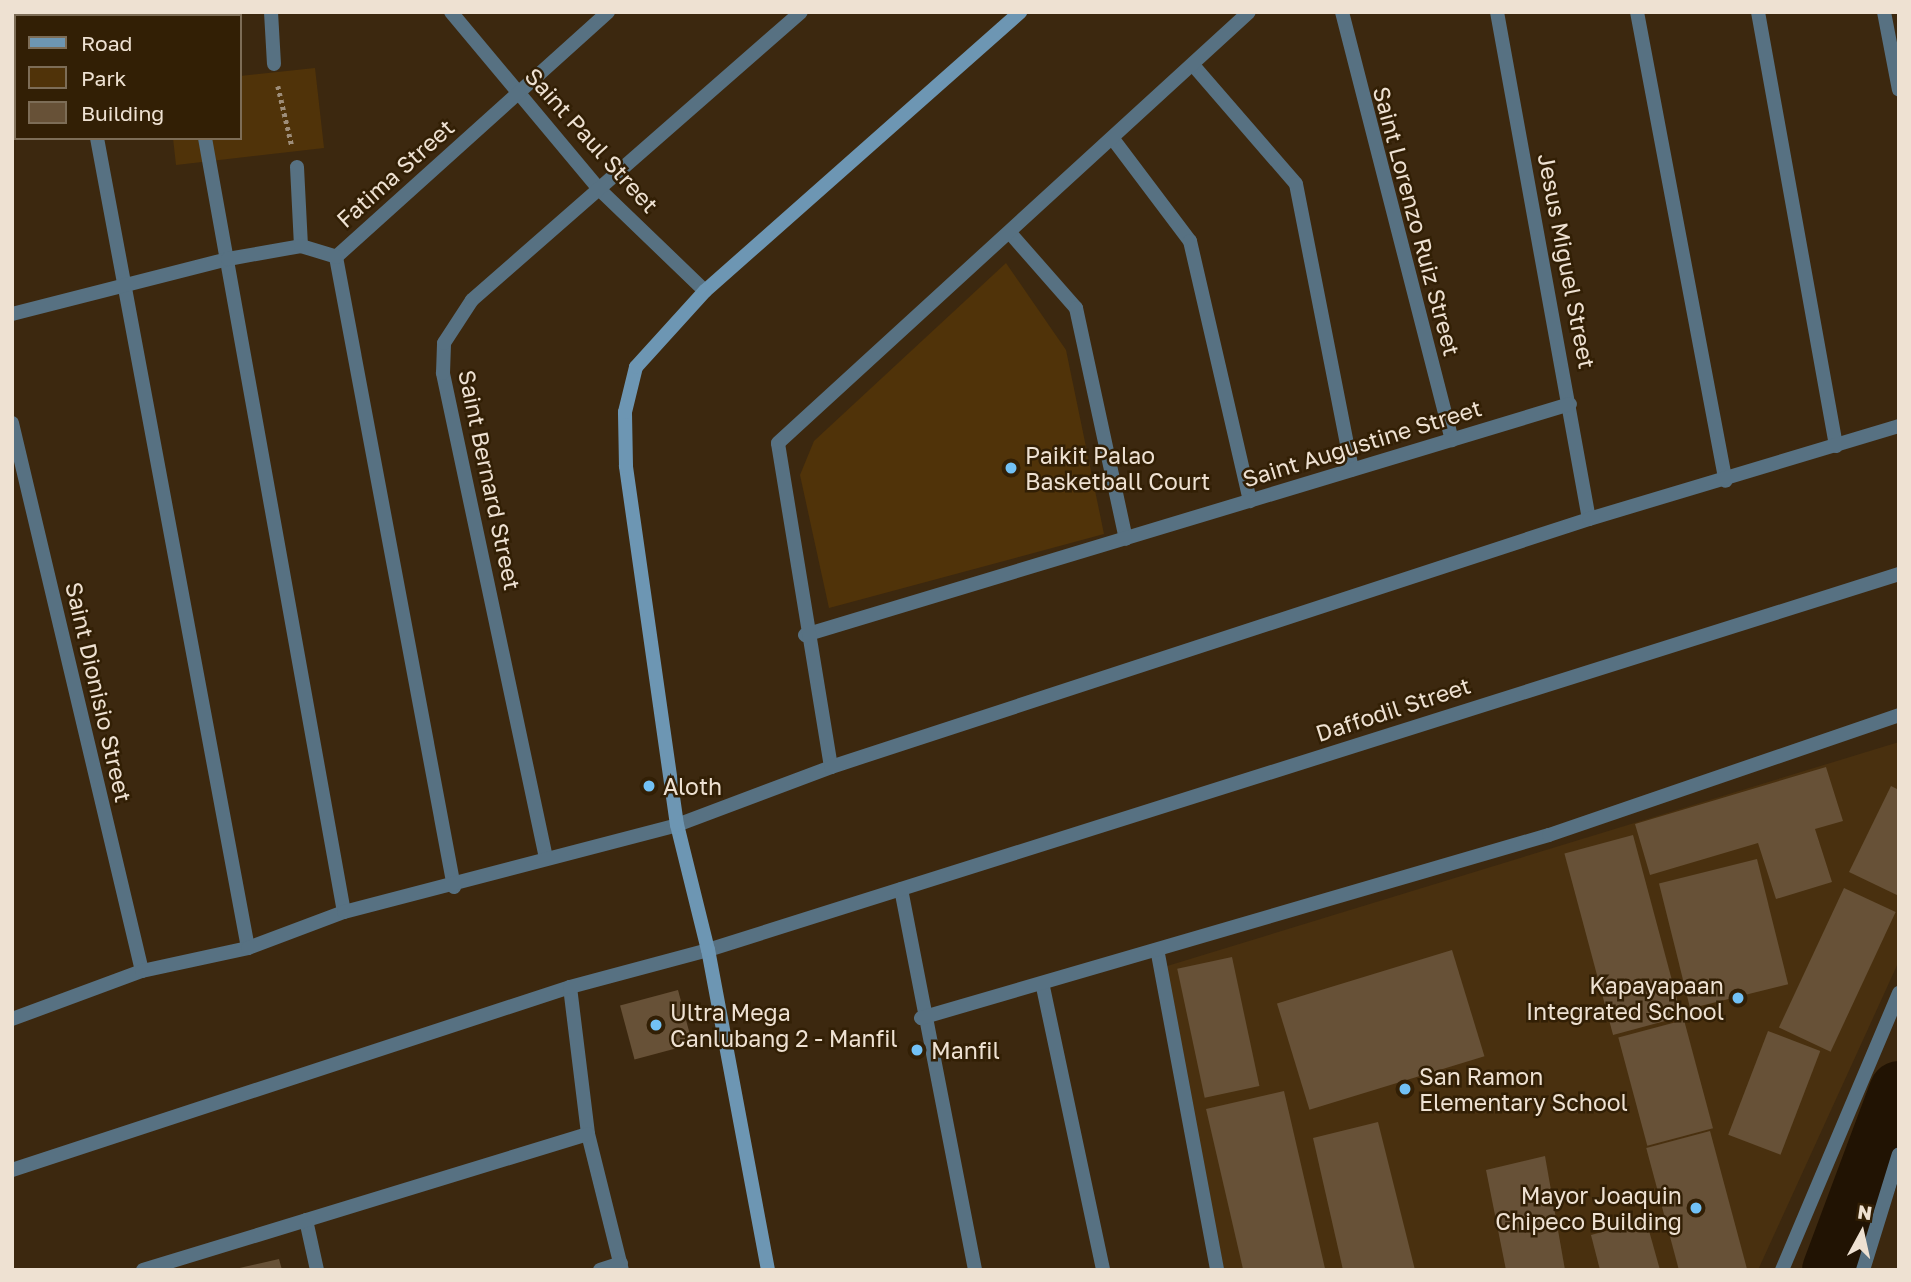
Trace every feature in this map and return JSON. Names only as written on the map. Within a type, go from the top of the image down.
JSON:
[{"type":"street","points":[[271,12],[274,64]]},
{"type":"street","name":"Saint Paul Street","points":[[451,12],[599,189],[705,291]]},
{"type":"street","name":"Fatima Street","points":[[12,314],[125,282],[301,246],[336,257],[608,12]]},
{"type":"street","name":"Saint Bernard Street","points":[[546,858],[442,357],[457,316],[801,12]]},
{"type":"street","points":[[768,1270],[708,950],[677,825],[625,466],[625,412],[636,367],[705,291],[1020,12]]},
{"type":"street","points":[[831,767],[805,635],[778,443],[1249,12]]},
{"type":"street","name":"Saint Lorenzo Ruiz Street","points":[[1342,12],[1452,440]]},
{"type":"street","name":"Jesus Miguel Street","points":[[1497,12],[1589,519]]},
{"type":"street","points":[[1637,12],[1726,481]]},
{"type":"street","points":[[1758,12],[1836,446]]},
{"type":"street","points":[[1884,12],[1899,90]]},
{"type":"street","points":[[1194,65],[1296,184],[1352,470]]},
{"type":"street","points":[[1113,139],[1191,240],[1250,501]]},
{"type":"street","points":[[97,140],[248,948]]},
{"type":"street","points":[[205,140],[344,912]]},
{"type":"street","points":[[297,167],[301,246]]},
{"type":"street","points":[[1010,233],[1076,308],[1126,539]]},
{"type":"street","points":[[336,257],[454,887]]},
{"type":"street","name":"Saint Augustine Street","points":[[805,635],[1570,404]]},
{"type":"street","name":"Saint Dionisio Street","points":[[12,422],[142,971]]},
{"type":"street","points":[[12,1019],[142,971],[248,948],[344,912],[454,887],[546,858],[677,825],[831,767],[1589,519],[1726,481],[1899,426]]},
{"type":"street","name":"Daffodil Street","points":[[13,1166],[570,987],[708,950],[1899,573]]},
{"type":"street","points":[[921,1018],[1158,954],[1549,835],[1899,715]]},
{"type":"street","points":[[901,889],[921,1018],[975,1270]]},
{"type":"street","points":[[1158,954],[1217,1270]]},
{"type":"street","points":[[570,987],[588,1134],[622,1267],[600,1270]]},
{"type":"street","points":[[1043,987],[1104,1270]]},
{"type":"street","points":[[1782,1270],[1899,993]]},
{"type":"street","points":[[150,1269],[588,1134]]},
{"type":"street","points":[[1863,1270],[1899,1154]]},
{"type":"street","points":[[306,1220],[317,1270]]},
{"type":"path","points":[[274,64],[297,167]]},
{"type":"shaded area","points":[[1899,742],[1899,961],[1758,1270],[1224,1270],[1164,967]]},
{"type":"green space","points":[[315,68],[324,148],[176,165],[173,140],[242,140],[242,76]]},
{"type":"green space","points":[[1006,263],[1066,350],[1104,534],[829,608],[800,475],[814,441]]},
{"type":"building","points":[[1826,767],[1843,821],[1815,829],[1832,882],[1776,899],[1758,843],[1650,875],[1635,824]]},
{"type":"building","points":[[1891,786],[1899,790],[1899,896],[1849,872]]},
{"type":"building","points":[[1633,835],[1682,1017],[1613,1035],[1564,853]]},
{"type":"building","points":[[1757,859],[1788,984],[1690,1009],[1659,883]]},
{"type":"building","points":[[1844,888],[1896,912],[1831,1052],[1779,1028]]},
{"type":"building","points":[[1452,950],[1484,1056],[1309,1110],[1277,1004]]},
{"type":"building","points":[[1232,957],[1259,1086],[1205,1098],[1177,969]]},
{"type":"building","name":"Ultra Mega Canlubang 2 - Manfil","points":[[678,990],[692,1044],[635,1060],[620,1006]]},
{"type":"building","points":[[1684,1020],[1713,1128],[1647,1146],[1618,1038]]},
{"type":"building","points":[[1768,1031],[1820,1051],[1781,1155],[1728,1135]]},
{"type":"building","points":[[1284,1091],[1325,1269],[1243,1270],[1206,1109]]},
{"type":"building","points":[[1378,1122],[1415,1270],[1343,1270],[1313,1138]]},
{"type":"building","name":"Mayor Joaquin Chipeco Building","points":[[1710,1131],[1747,1270],[1679,1270],[1646,1148]]},
{"type":"building","points":[[1545,1156],[1565,1270],[1506,1270],[1486,1170]]},
{"type":"building","points":[[1646,1220],[1660,1270],[1600,1270],[1591,1235]]},
{"type":"building","points":[[279,1259],[282,1270],[235,1270],[235,1269]]},
{"type":"waterway","points":[[1832,1270],[1899,1091]]},
{"type":"place","name":"Paikit Palao Basketball Court","points":[[1011,468]]},
{"type":"place","name":"Aloth","points":[[649,786]]},
{"type":"place","name":"Kapayapaan Integrated School","points":[[1738,998]]},
{"type":"place","name":"Ultra Mega Canlubang 2 - Manfil","points":[[656,1025]]},
{"type":"place","name":"Manfil","points":[[917,1050]]},
{"type":"place","name":"San Ramon Elementary School","points":[[1405,1089]]},
{"type":"place","name":"Mayor Joaquin Chipeco Building","points":[[1696,1208]]}]
